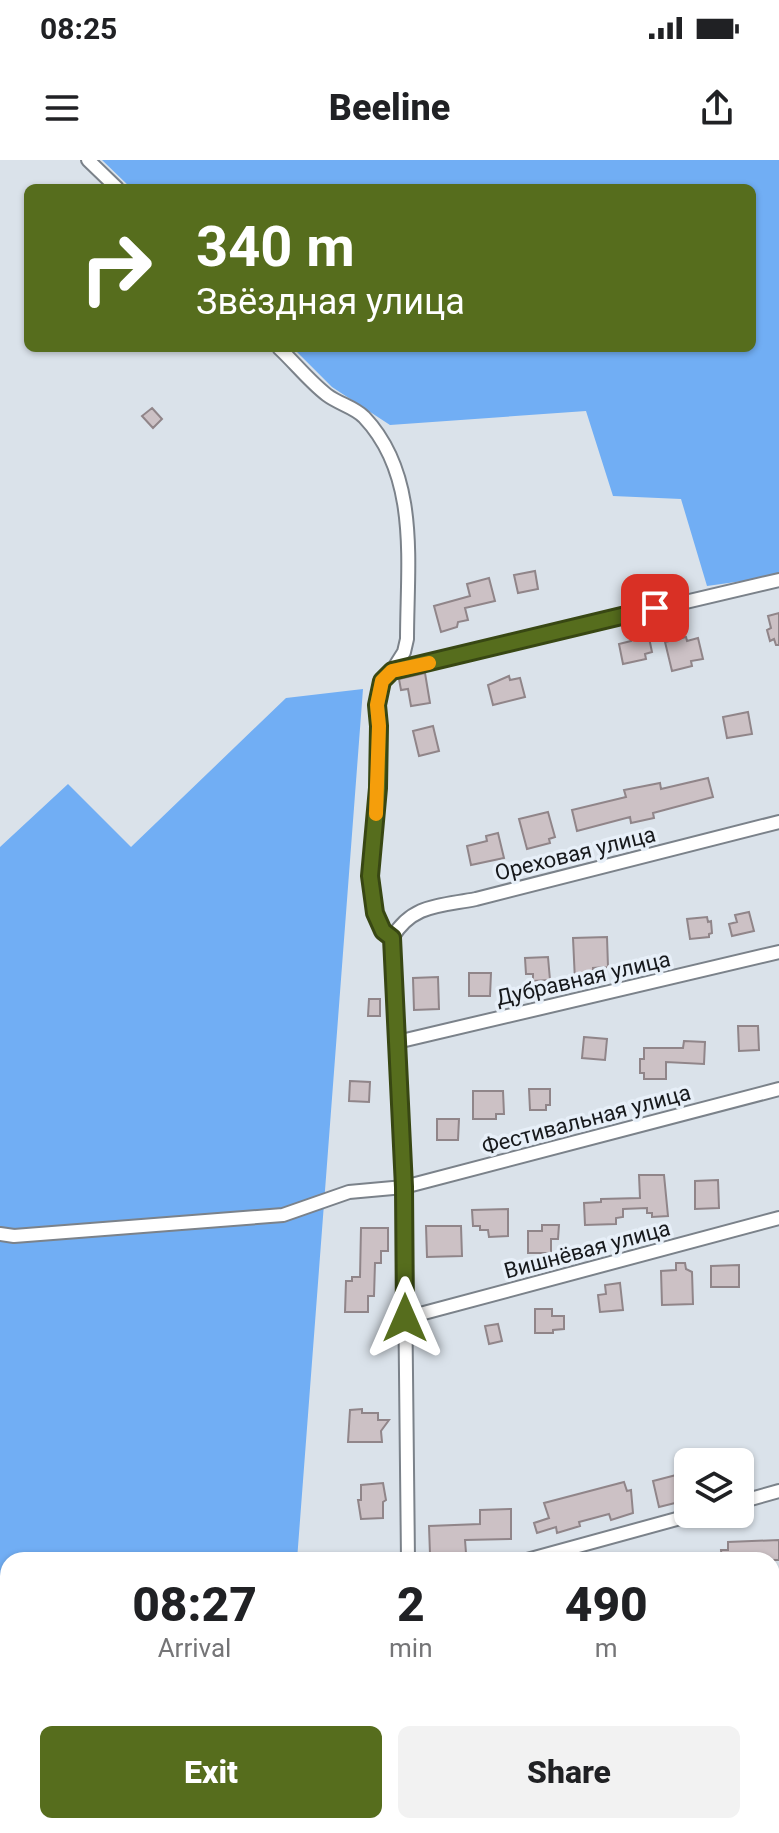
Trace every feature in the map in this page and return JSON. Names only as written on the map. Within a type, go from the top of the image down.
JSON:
[{"type":"street","points":[[88,160],[113,184]]},
{"type":"street","points":[[283,352],[328,396],[360,413],[381,435],[403,487],[407,524],[407,639],[395,671]]},
{"type":"street","points":[[408,1552],[404,1187],[392,938],[383,931],[375,913],[370,876],[378,773],[377,705],[382,681],[395,671],[779,580]]},
{"type":"street","name":"Ореховая улица","points":[[392,938],[401,922],[429,908],[476,899],[779,822]]},
{"type":"street","name":"Дубравная улица","points":[[397,1042],[779,952]]},
{"type":"street","name":"Фестивальная улица","points":[[0,1234],[14,1236],[283,1215],[349,1192],[404,1187],[779,1089]]},
{"type":"street","name":"Вишнёвая улица","points":[[405,1318],[779,1218]]},
{"type":"street","points":[[754,1498],[779,1491]]},
{"type":"street","points":[[556,1552],[674,1520]]},
{"type":"shaded area","points":[[102,160],[779,160],[779,576],[707,586],[681,499],[613,496],[586,411],[390,425],[332,387],[297,352],[756,352],[756,184],[127,184]]},
{"type":"shaded area","points":[[363,689],[298,1552],[0,1552],[0,847],[68,784],[131,847],[286,698]]},
{"type":"building","points":[[152,408],[162,419],[153,428],[142,416]]},
{"type":"building","points":[[535,571],[538,589],[518,593],[514,575]]},
{"type":"building","points":[[489,578],[495,601],[465,608],[468,620],[441,632],[434,606],[470,596],[467,584]]},
{"type":"building","points":[[779,613],[779,645],[776,645],[774,639],[770,641],[768,616]]},
{"type":"building","points":[[648,633],[652,652],[645,654],[646,659],[623,664],[619,644],[631,641],[630,637]]},
{"type":"building","points":[[686,637],[687,641],[698,638],[703,659],[691,661],[692,666],[672,671],[665,642]]},
{"type":"building","points":[[425,673],[430,703],[411,706],[408,689],[401,690],[399,679]]},
{"type":"building","points":[[509,676],[510,680],[520,678],[525,697],[493,705],[488,685]]},
{"type":"building","points":[[748,712],[752,734],[727,738],[723,717]]},
{"type":"building","points":[[433,726],[439,751],[419,756],[413,731]]},
{"type":"building","points":[[708,778],[713,797],[653,813],[654,818],[631,823],[630,817],[577,831],[572,810],[626,797],[624,790],[660,783],[661,789]]},
{"type":"building","points":[[548,812],[555,837],[549,839],[550,843],[527,849],[519,819]]},
{"type":"building","points":[[498,833],[504,858],[471,865],[467,846],[487,841],[486,836]]},
{"type":"building","points":[[749,912],[754,931],[732,936],[729,924],[737,922],[735,915]]},
{"type":"building","points":[[707,917],[708,922],[711,921],[712,933],[709,937],[690,939],[687,919]]},
{"type":"building","points":[[607,937],[608,967],[593,968],[593,980],[575,981],[573,938]]},
{"type":"building","points":[[548,957],[550,980],[533,981],[533,974],[526,974],[525,958]]},
{"type":"building","points":[[469,973],[491,973],[490,996],[469,996]]},
{"type":"building","points":[[438,977],[439,1009],[414,1010],[413,978]]},
{"type":"building","points":[[369,999],[380,999],[380,1016],[368,1016]]},
{"type":"building","points":[[738,1026],[758,1026],[759,1050],[739,1051]]},
{"type":"building","points":[[584,1037],[607,1039],[605,1060],[582,1058]]},
{"type":"building","points":[[684,1041],[705,1042],[704,1064],[666,1062],[666,1079],[644,1079],[644,1073],[640,1073],[640,1059],[644,1059],[644,1048],[683,1048]]},
{"type":"building","points":[[350,1081],[370,1082],[369,1102],[349,1101]]},
{"type":"building","points":[[529,1089],[550,1089],[550,1105],[546,1105],[546,1110],[530,1110]]},
{"type":"building","points":[[473,1091],[503,1091],[504,1114],[496,1114],[496,1119],[473,1119]]},
{"type":"building","points":[[437,1119],[459,1119],[458,1140],[437,1140]]},
{"type":"building","points":[[639,1175],[664,1175],[668,1216],[652,1217],[652,1213],[647,1213],[647,1208],[623,1209],[623,1217],[616,1218],[616,1224],[585,1225],[584,1203],[601,1202],[601,1199],[640,1198]]},
{"type":"building","points":[[718,1180],[719,1208],[695,1209],[695,1181]]},
{"type":"building","points":[[508,1209],[508,1236],[489,1237],[488,1230],[473,1226],[472,1210]]},
{"type":"building","points":[[542,1225],[559,1225],[558,1239],[551,1239],[551,1253],[528,1253],[528,1231],[542,1231]]},
{"type":"building","points":[[426,1226],[461,1226],[462,1256],[427,1257]]},
{"type":"building","points":[[361,1228],[388,1228],[388,1251],[381,1251],[381,1263],[375,1263],[374,1296],[368,1296],[368,1312],[345,1312],[346,1281],[360,1277]]},
{"type":"building","points":[[676,1263],[685,1263],[686,1269],[692,1272],[693,1304],[662,1305],[661,1271],[676,1270]]},
{"type":"building","points":[[739,1265],[739,1287],[711,1287],[711,1266]]},
{"type":"building","points":[[620,1283],[623,1310],[600,1312],[598,1295],[606,1294],[605,1285]]},
{"type":"building","points":[[535,1309],[552,1309],[552,1316],[564,1316],[564,1329],[553,1330],[553,1333],[535,1333]]},
{"type":"building","points":[[498,1324],[502,1341],[489,1344],[485,1326]]},
{"type":"building","points":[[362,1409],[362,1413],[378,1413],[378,1420],[389,1420],[381,1431],[382,1442],[348,1442],[350,1410]]},
{"type":"building","points":[[674,1476],[674,1503],[659,1507],[653,1481]]},
{"type":"building","points":[[624,1482],[627,1491],[631,1490],[633,1513],[611,1520],[609,1514],[579,1522],[580,1526],[557,1533],[556,1527],[537,1533],[534,1523],[549,1518],[544,1503]]},
{"type":"building","points":[[383,1483],[386,1500],[383,1502],[383,1518],[361,1519],[358,1500],[361,1500],[361,1485]]},
{"type":"building","points":[[511,1509],[511,1539],[465,1540],[466,1552],[430,1552],[429,1526],[480,1524],[480,1510]]},
{"type":"building","points":[[779,1540],[779,1552],[721,1552],[728,1550],[728,1542]]},
{"type":"slow traffic","points":[[376,814],[378,692],[382,681],[392,671],[429,663]]},
{"type":"route","points":[[405,1318],[404,1187],[392,938],[383,931],[375,913],[370,876],[378,788],[378,692],[382,681],[392,671],[655,608]]}]
